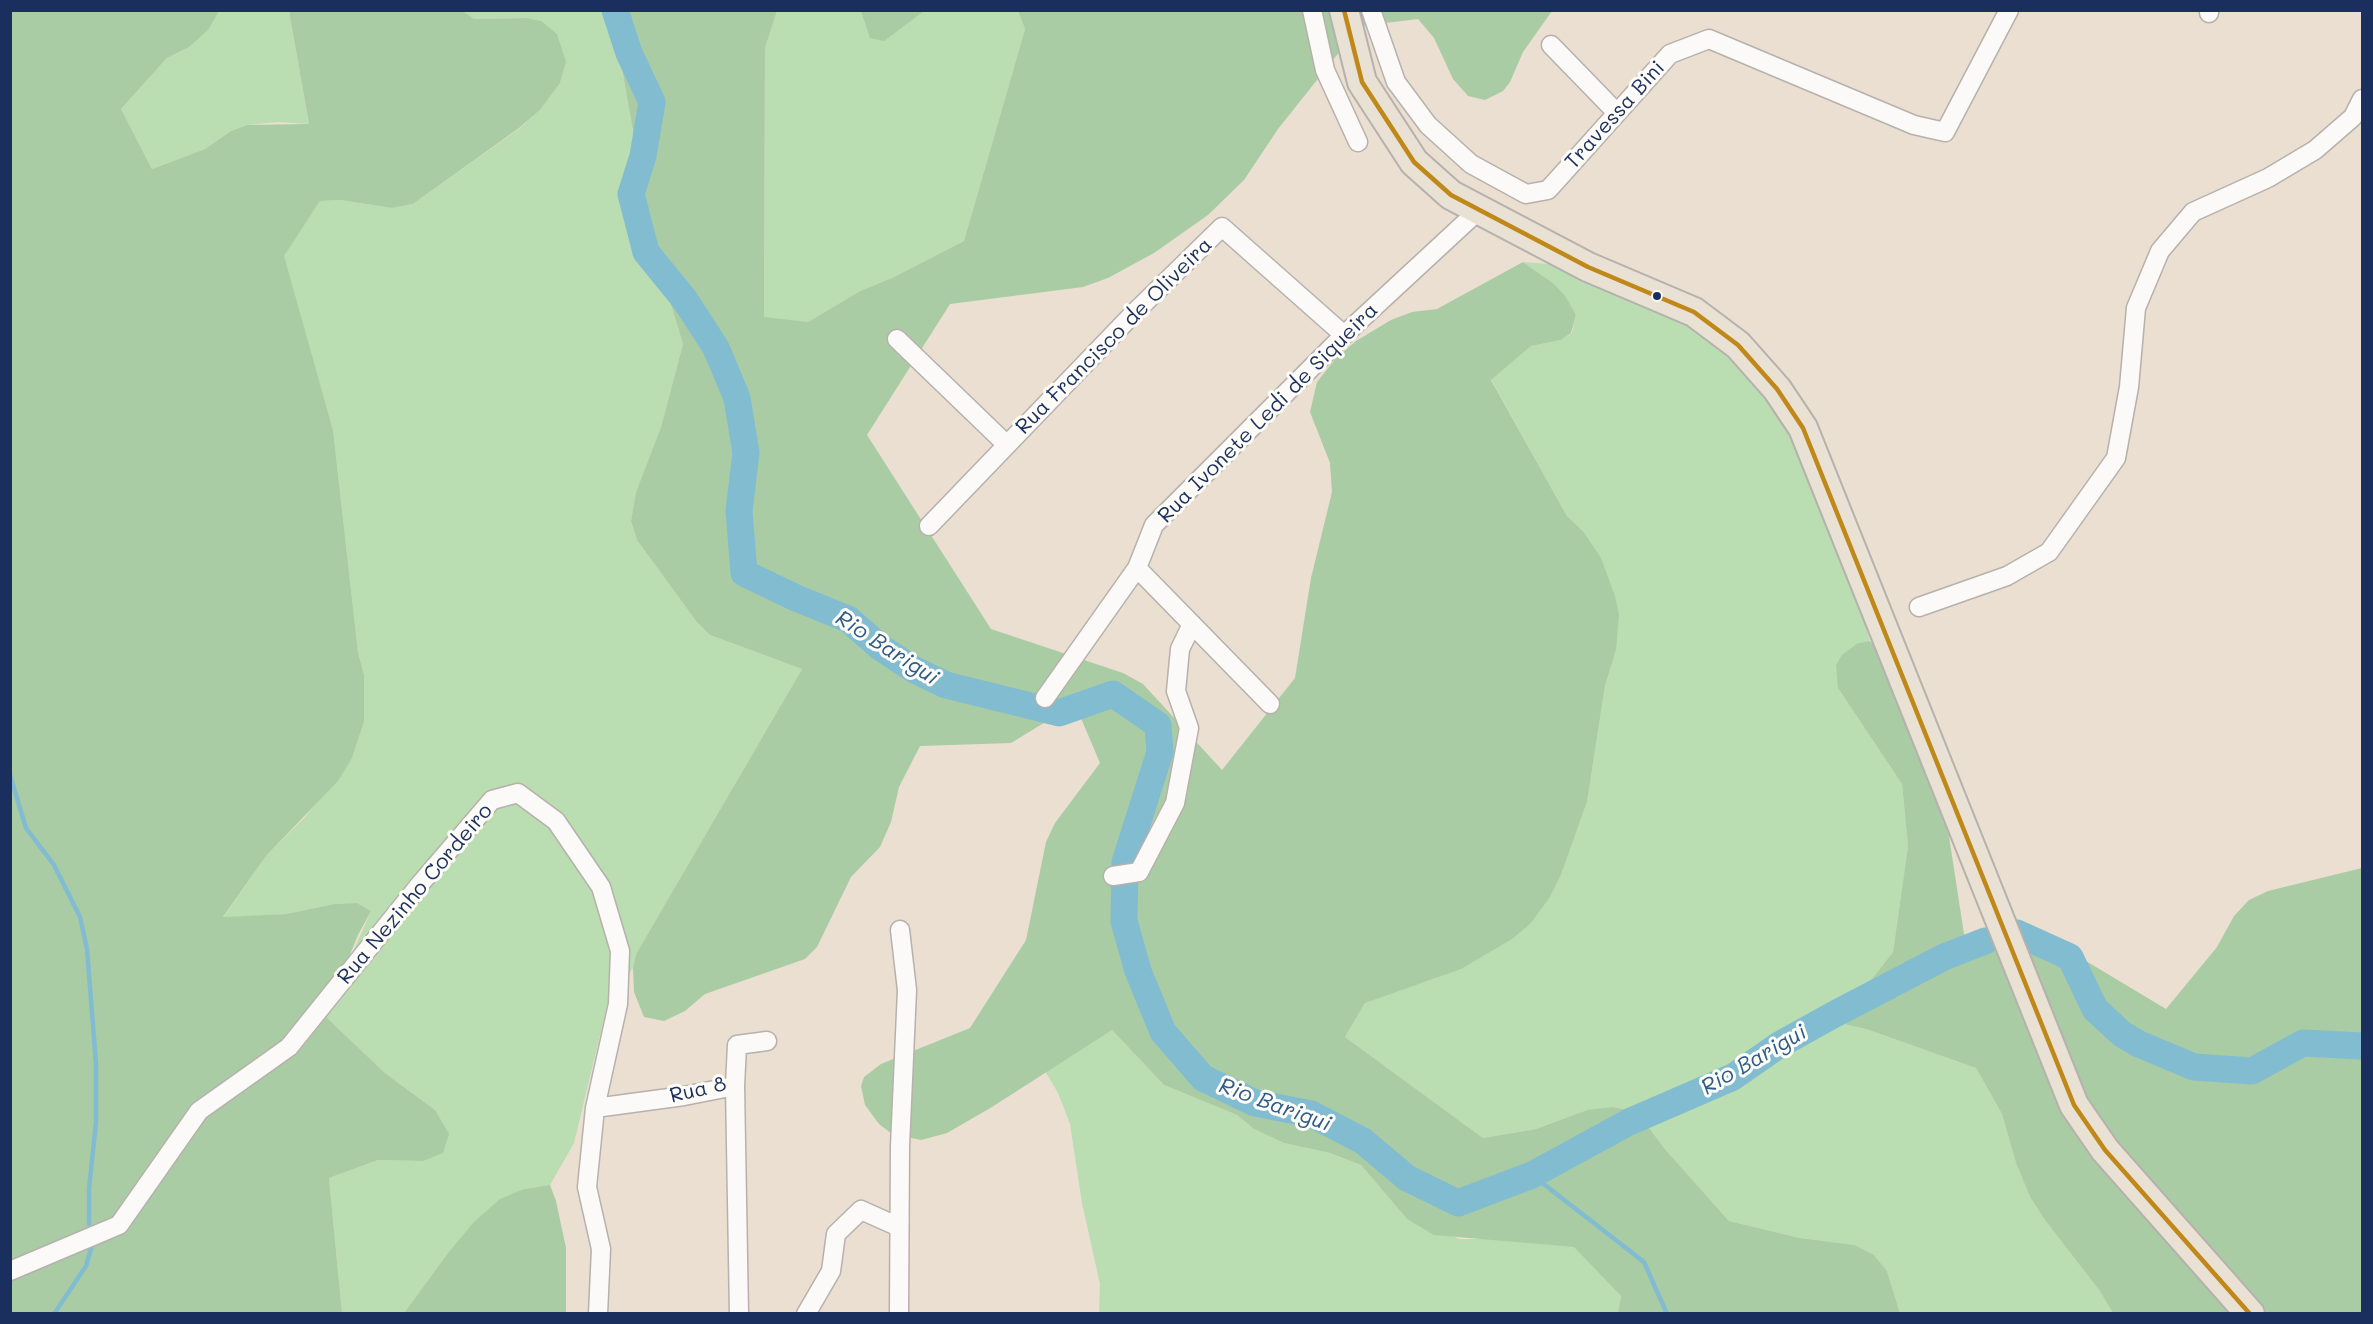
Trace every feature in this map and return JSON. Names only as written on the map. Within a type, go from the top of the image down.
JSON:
[{"type":"main road","points":[[1344,10],[1362,82],[1414,162],[1451,195],[1587,267],[1694,312],[1738,345],[1777,389],[1803,428],[2074,1105],[2105,1150],[2250,1314]]},
{"type":"street","points":[[1312,10],[1325,70],[1358,142]]},
{"type":"street","name":"Travessa Bini","points":[[1371,10],[1396,82],[1428,125],[1472,164],[1526,194],[1548,190],[1670,54],[1709,39],[1914,125],[1945,132],[2009,10]]},
{"type":"street","points":[[1551,45],[1617,113]]},
{"type":"street","points":[[1919,608],[2007,576],[2049,552],[2116,458],[2129,387],[2136,308],[2160,251],[2193,212],[2268,178],[2315,150],[2353,117],[2362,99]]},
{"type":"street","name":"Rua Ivonete Ledi de Siqueira","points":[[1045,698],[1137,568],[1154,525],[1344,335],[1479,210]]},
{"type":"street","name":"Rua Francisco de Oliveira","points":[[929,526],[1222,227],[1344,335]]},
{"type":"street","name":"Rua Francisco de Oliveira","points":[[897,339],[1007,445]]},
{"type":"street","points":[[1137,568],[1270,704]]},
{"type":"street","points":[[1113,876],[1139,872],[1176,803],[1189,728],[1176,691],[1180,649],[1192,624]]},
{"type":"street","name":"Rua Nezinho Cordeiro","points":[[10,1271],[119,1225],[199,1111],[289,1047],[421,883],[492,800],[518,793],[556,821],[601,887],[620,951],[618,1004],[595,1108],[587,1187],[601,1249],[598,1314]]},
{"type":"street","points":[[899,1314],[899,1227],[907,990],[900,930]]},
{"type":"street","name":"Rua 8","points":[[595,1108],[684,1096],[735,1086],[737,1045],[767,1041]]},
{"type":"street","points":[[735,1086],[739,1314]]},
{"type":"street","points":[[806,1314],[831,1271],[836,1234],[861,1210],[899,1227]]},
{"type":"green space","points":[[461,10],[474,19],[526,18],[541,21],[557,34],[566,62],[560,83],[540,110],[519,128],[413,204],[392,208],[340,200],[320,201],[284,256],[333,430],[358,652],[364,675],[364,722],[352,758],[338,781],[266,856],[223,917],[286,914],[334,904],[357,903],[371,911],[358,935],[325,1016],[385,1073],[435,1110],[449,1134],[443,1153],[423,1161],[378,1160],[329,1178],[342,1313],[11,1313],[10,11],[219,11],[208,30],[189,47],[167,58],[121,109],[152,169],[205,149],[231,131],[247,125],[309,124],[289,11]]},
{"type":"green space","points":[[861,10],[924,11],[884,41],[870,38]]},
{"type":"green space","points":[[219,11],[289,11],[309,124],[278,122],[247,125],[231,131],[205,149],[152,169],[121,109],[167,58],[189,47]]},
{"type":"green space","points":[[461,11],[612,11],[653,246],[683,344],[661,427],[636,492],[631,521],[637,540],[696,621],[710,635],[802,669],[636,954],[633,968],[608,1002],[574,1143],[550,1185],[524,1189],[448,1253],[404,1313],[342,1313],[329,1178],[378,1160],[423,1161],[435,1110],[385,1073],[325,1016],[371,911],[357,903],[334,904],[286,914],[223,918],[266,856],[306,816],[352,758],[364,722],[364,675],[358,652],[333,430],[283,256],[320,201],[340,200],[392,208],[413,204],[520,128],[540,110],[560,83],[566,62],[526,18],[474,19]]},
{"type":"green space","points":[[612,11],[777,11],[765,48],[764,317],[808,322],[860,291],[892,278],[964,241],[1025,29],[1018,11],[1552,11],[1523,52],[1510,82],[1503,91],[1485,100],[1468,96],[1453,79],[1434,38],[1418,19],[1360,26],[1278,129],[1244,180],[1208,215],[1154,253],[1108,278],[1083,287],[950,304],[867,435],[991,629],[1123,673],[1143,684],[1222,770],[1295,678],[1311,578],[1332,492],[1330,463],[1310,412],[1317,382],[1336,358],[1356,341],[1391,320],[1412,312],[1437,309],[1523,262],[1553,283],[1565,296],[1576,315],[1571,333],[1561,340],[1531,346],[1491,380],[1567,516],[1583,531],[1601,558],[1615,596],[1619,615],[1616,650],[1605,686],[1587,802],[1561,875],[1550,897],[1530,924],[1512,939],[1461,969],[1365,1003],[1345,1037],[1483,1138],[1536,1129],[1587,1110],[1612,1107],[1627,1110],[1644,1121],[1664,1148],[1729,1221],[1800,1238],[1855,1245],[1874,1255],[1887,1271],[1900,1313],[1618,1313],[1621,1296],[1574,1247],[1434,1235],[1407,1219],[1361,1165],[1330,1153],[1284,1143],[1254,1129],[1237,1115],[1164,1085],[1112,1030],[947,1133],[921,1140],[892,1134],[879,1124],[865,1105],[861,1086],[864,1077],[881,1064],[970,1028],[1026,940],[1046,842],[1055,823],[1100,763],[1075,704],[1011,743],[920,746],[899,787],[891,822],[880,847],[851,877],[817,947],[805,959],[705,994],[685,1011],[664,1021],[644,1017],[634,992],[633,968],[636,954],[802,669],[710,635],[696,621],[637,540],[631,521],[636,492],[661,427],[683,344],[653,246]]},
{"type":"green space","points":[[777,11],[861,11],[862,13],[914,16],[924,11],[1018,11],[1025,29],[964,241],[892,278],[860,291],[808,322],[764,318],[765,48]]},
{"type":"green space","points":[[1523,262],[1572,266],[1703,325],[1785,412],[1858,595],[1870,641],[1858,643],[1838,688],[1902,784],[1908,846],[1893,952],[1842,1017],[1847,1025],[1866,1029],[1976,1068],[2002,1114],[2016,1163],[2030,1197],[2099,1290],[2113,1313],[1900,1313],[1887,1271],[1874,1255],[1855,1245],[1800,1238],[1729,1221],[1664,1148],[1644,1121],[1587,1110],[1536,1129],[1483,1138],[1345,1037],[1365,1003],[1384,994],[1436,978],[1550,897],[1561,875],[1587,802],[1605,686],[1616,650],[1583,531],[1567,516],[1491,379],[1531,346],[1561,340],[1572,333],[1576,315],[1553,283]]},
{"type":"green space","points":[[1870,641],[1893,667],[1946,817],[1966,947],[2071,952],[2166,1009],[2217,947],[2234,916],[2249,900],[2268,891],[2362,868],[2362,1313],[2113,1313],[2099,1290],[2030,1197],[2016,1163],[2002,1114],[1976,1068],[1866,1029],[1847,1025],[1842,1017],[1893,952],[1908,846],[1902,784],[1838,688],[1836,665],[1842,655],[1858,643]]},
{"type":"green space","points":[[1112,1030],[1164,1085],[1237,1115],[1254,1129],[1284,1143],[1330,1153],[1361,1165],[1407,1219],[1460,1239],[1498,1239],[1574,1246],[1621,1296],[1618,1313],[1099,1313],[1100,1284],[1082,1203],[1070,1124],[1058,1093],[1045,1071]]},
{"type":"green space","points":[[550,1185],[556,1201],[566,1248],[566,1313],[404,1313],[474,1222],[500,1199],[524,1189]]},
{"type":"waterway","name":"Rio Barigui","points":[[615,10],[629,53],[652,102],[643,156],[631,194],[646,252],[685,300],[716,348],[737,398],[746,453],[739,511],[744,573],[796,598],[848,619],[880,647],[913,669],[946,685],[1059,713],[1113,694],[1158,725],[1160,752],[1125,862],[1124,921],[1138,971],[1163,1032],[1203,1078],[1255,1103],[1311,1114],[1363,1141],[1407,1178],[1458,1203],[1532,1175],[1629,1122],[1733,1077],[1779,1045],[1833,1015],[1944,957],[1985,941]]},
{"type":"waterway","points":[[10,775],[26,828],[54,865],[80,917],[87,949],[96,1064],[96,1122],[89,1189],[89,1224]]},
{"type":"waterway","name":"Rio Barigui","points":[[2017,933],[2070,957],[2095,1009],[2122,1034],[2139,1044],[2194,1067],[2252,1071],[2303,1043],[2362,1046]]},
{"type":"waterway","points":[[1532,1175],[1644,1262],[1667,1314]]},
{"type":"waterway","points":[[54,1314],[86,1266],[93,1242]]},
{"type":"transit line","points":[[1344,10],[1362,82],[1414,162],[1451,195],[1588,267],[1694,312],[1738,345],[1777,389],[1803,428],[2074,1105],[2105,1150],[2250,1314]]}]
